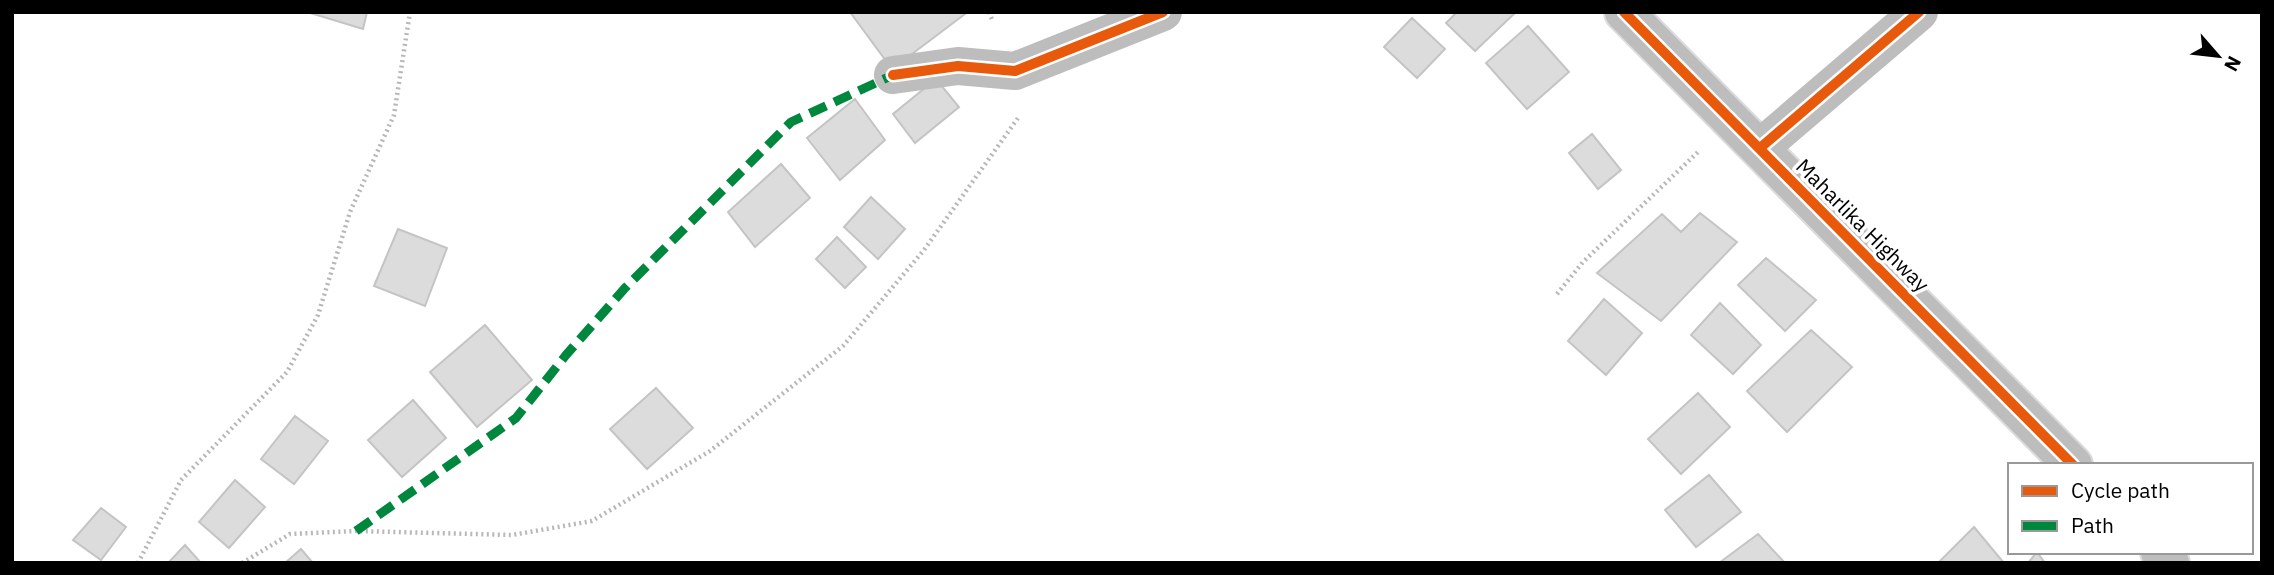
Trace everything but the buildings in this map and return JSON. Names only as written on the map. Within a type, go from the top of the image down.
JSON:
[{"type":"main road","points":[[893,75],[958,66],[1015,71],[1163,12]]},
{"type":"main road","name":"Maharlika Highway","points":[[1624,12],[2071,463]]},
{"type":"main road","points":[[1760,148],[1919,12]]},
{"type":"path","points":[[138,563],[181,480],[287,372],[318,315],[350,212],[394,115],[410,12]]},
{"type":"path","points":[[242,563],[290,534],[356,531],[512,535],[592,521],[710,451],[843,346],[924,250],[1020,116]]},
{"type":"path","points":[[1556,294],[1583,262],[1732,121]]},
{"type":"marked path","points":[[356,531],[516,418],[566,355],[625,288],[791,122],[893,75]]},
{"type":"cycle path","points":[[893,75],[958,66],[1015,71],[1163,12]]},
{"type":"cycle path","points":[[1624,12],[2071,463]]},
{"type":"cycle path","points":[[1760,148],[1919,12]]}]
